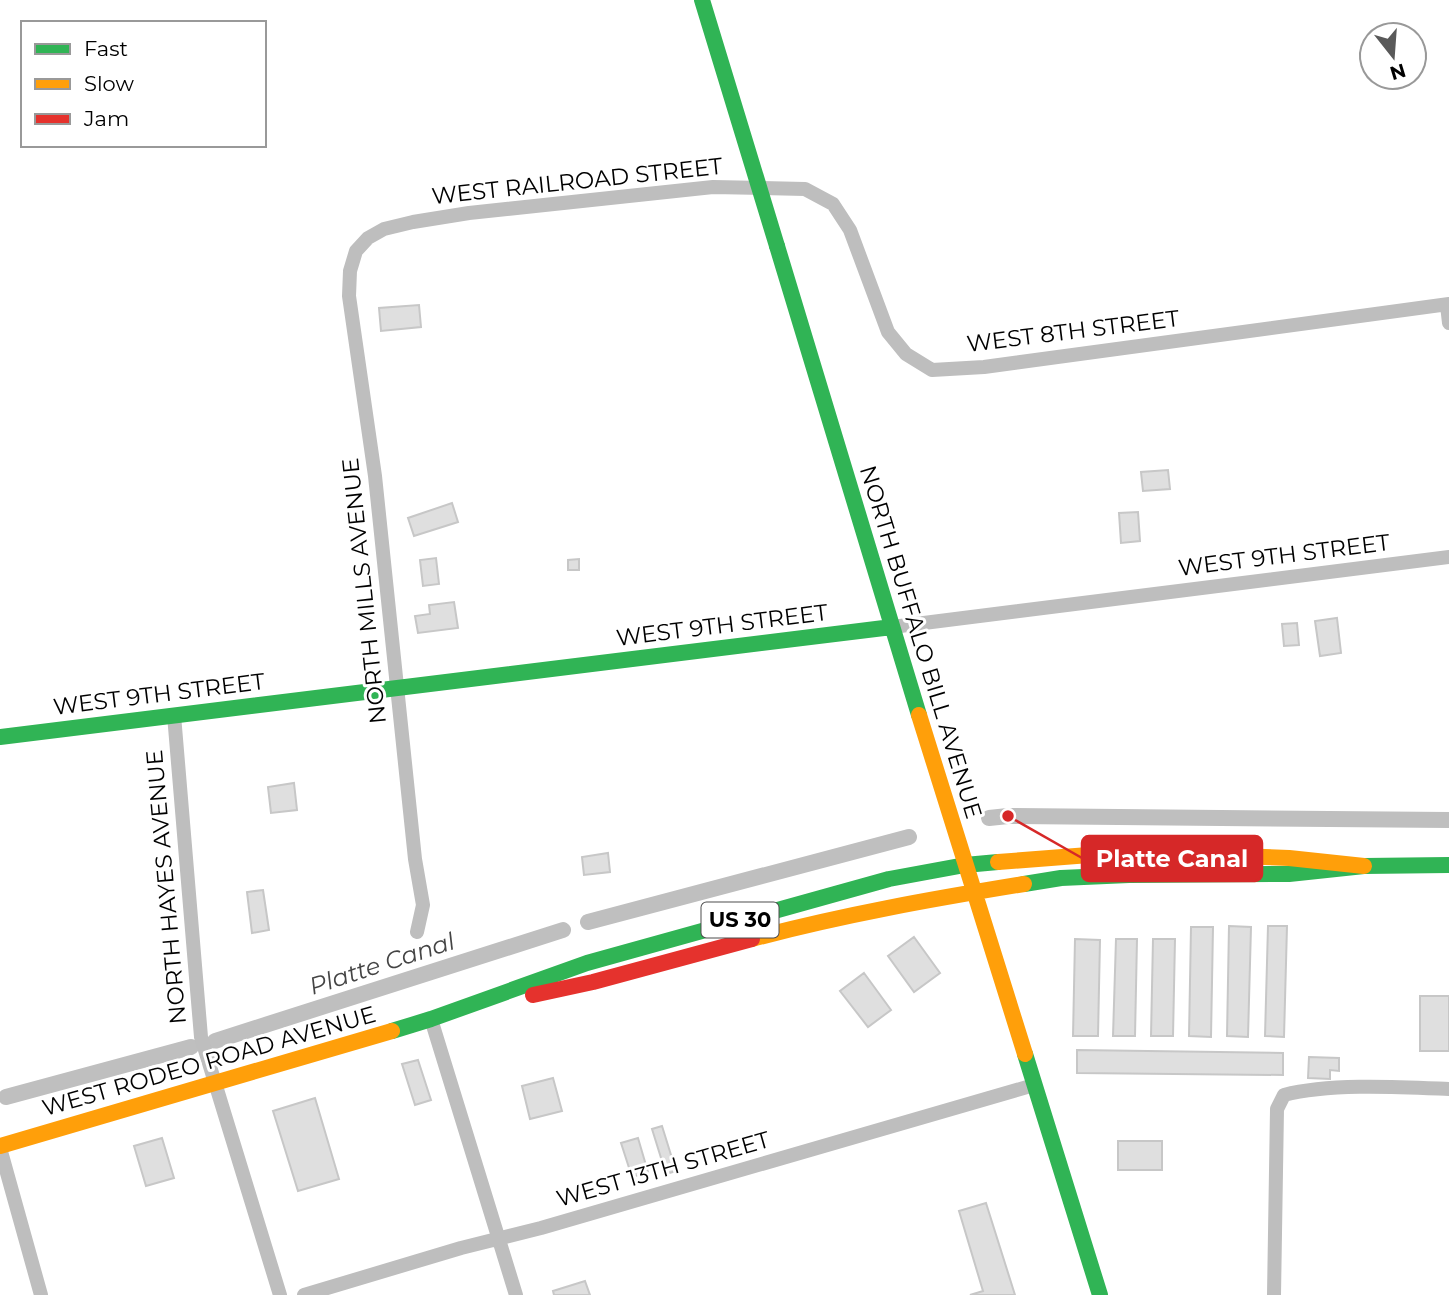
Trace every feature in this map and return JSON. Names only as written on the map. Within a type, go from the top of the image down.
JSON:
[{"type":"main road","name":"NORTH BUFFALO BILL AVENUE","points":[[702,0],[965,865],[1100,1295]]},
{"type":"main road","name":"WEST 9TH STREET","points":[[0,737],[892,627]]},
{"type":"main road","name":"WEST RODEO ROAD AVENUE","points":[[0,1147],[431,1019],[600,960],[876,883],[965,865],[1128,852],[1289,858],[1364,866]]},
{"type":"main road","name":"WEST RODEO ROAD AVENUE","points":[[431,1019],[593,982],[812,923],[899,904],[1061,878],[1289,874],[1364,866],[1449,865]]},
{"type":"street","name":"WEST RAILROAD STREET","points":[[360,246],[384,229],[469,213],[713,187],[805,188]]},
{"type":"street","name":"WEST 8TH STREET","points":[[805,188],[833,204],[850,230],[888,332],[906,354],[932,370],[984,367],[1448,304]]},
{"type":"street","name":"NORTH MILLS AVENUE","points":[[360,246],[350,271],[349,296],[375,476],[415,859],[423,905],[417,932]]},
{"type":"street","points":[[1448,304],[1449,323]]},
{"type":"street","name":"WEST 9TH STREET","points":[[892,627],[1449,557]]},
{"type":"street","name":"NORTH HAYES AVENUE","points":[[174,715],[201,1037],[280,1295]]},
{"type":"street","points":[[431,1019],[516,1295]]},
{"type":"street","name":"WEST 13TH STREET","points":[[304,1295],[1034,1085]]},
{"type":"street","points":[[1274,1295],[1277,1109],[1283,1096],[1305,1090],[1410,1087],[1449,1089]]},
{"type":"street","points":[[0,1147],[41,1295]]},
{"type":"building","points":[[419,305],[421,327],[381,331],[379,308]]},
{"type":"building","points":[[1168,470],[1170,489],[1143,491],[1141,472]]},
{"type":"building","points":[[452,503],[458,522],[414,536],[408,518]]},
{"type":"building","points":[[1138,512],[1140,541],[1121,543],[1119,513]]},
{"type":"building","points":[[436,558],[439,584],[423,586],[420,560]]},
{"type":"building","points":[[579,559],[579,570],[568,570],[568,560]]},
{"type":"building","points":[[454,602],[458,628],[418,633],[415,616],[430,614],[429,605]]},
{"type":"building","points":[[1337,618],[1341,653],[1320,656],[1315,621]]},
{"type":"building","points":[[1297,623],[1299,645],[1284,646],[1282,624]]},
{"type":"building","points":[[294,783],[297,810],[271,813],[268,787]]},
{"type":"building","points":[[608,853],[610,872],[584,875],[582,857]]},
{"type":"building","points":[[263,890],[269,930],[252,933],[247,892]]},
{"type":"building","points":[[1229,926],[1251,927],[1248,1037],[1227,1036]]},
{"type":"building","points":[[1268,926],[1287,926],[1284,1037],[1265,1036]]},
{"type":"building","points":[[1191,927],[1213,927],[1211,1037],[1189,1036]]},
{"type":"building","points":[[914,937],[940,973],[914,992],[888,956]]},
{"type":"building","points":[[1075,939],[1100,940],[1098,1036],[1073,1036]]},
{"type":"building","points":[[1116,939],[1137,939],[1135,1036],[1113,1036]]},
{"type":"building","points":[[1153,939],[1175,939],[1173,1036],[1151,1036]]},
{"type":"building","points":[[864,973],[891,1010],[868,1027],[840,991]]},
{"type":"building","points":[[1420,996],[1449,996],[1449,1051],[1420,1051]]},
{"type":"building","points":[[1077,1050],[1283,1053],[1283,1075],[1077,1073]]},
{"type":"building","points":[[1309,1057],[1339,1058],[1339,1071],[1330,1070],[1330,1079],[1308,1078]]},
{"type":"building","points":[[418,1060],[431,1100],[415,1105],[402,1064]]},
{"type":"building","points":[[553,1078],[562,1111],[530,1119],[522,1086]]},
{"type":"building","points":[[315,1098],[339,1179],[298,1191],[273,1111]]},
{"type":"building","points":[[662,1126],[676,1171],[666,1174],[652,1129]]},
{"type":"building","points":[[162,1138],[174,1178],[146,1186],[134,1146]]},
{"type":"building","points":[[638,1138],[648,1172],[632,1177],[621,1143]]},
{"type":"building","points":[[1118,1141],[1162,1141],[1162,1170],[1118,1170]]},
{"type":"building","points":[[986,1203],[1015,1295],[970,1295],[983,1291],[959,1211]]},
{"type":"building","points":[[585,1281],[590,1295],[554,1295],[553,1291]]},
{"type":"waterway","name":"Platte Canal","points":[[989,818],[1449,820]]},
{"type":"waterway","name":"Platte Canal","points":[[588,922],[909,837]]},
{"type":"waterway","name":"Platte Canal","points":[[215,1041],[563,930]]},
{"type":"waterway","points":[[6,1097],[191,1047]]},
{"type":"traffic: fast","points":[[702,0],[777,246]]},
{"type":"traffic: fast","points":[[777,246],[919,715]]},
{"type":"traffic: fast","points":[[0,737],[892,627]]},
{"type":"traffic: fast","points":[[392,1031],[587,963],[889,879],[965,865],[998,862]]},
{"type":"traffic: fast","points":[[1024,884],[1061,878],[1289,874],[1364,866],[1449,865]]},
{"type":"traffic: fast","points":[[1025,1054],[1100,1295]]},
{"type":"traffic: slow","points":[[919,715],[1025,1054]]},
{"type":"traffic: slow","points":[[998,862],[1128,852],[1289,858],[1364,866]]},
{"type":"traffic: slow","points":[[752,939],[887,908],[1024,884]]},
{"type":"traffic: slow","points":[[0,1146],[392,1031]]},
{"type":"traffic: jam","points":[[533,995],[593,982],[752,939]]},
{"type":"place","name":"Platte Canal","points":[[1008,816]]}]
